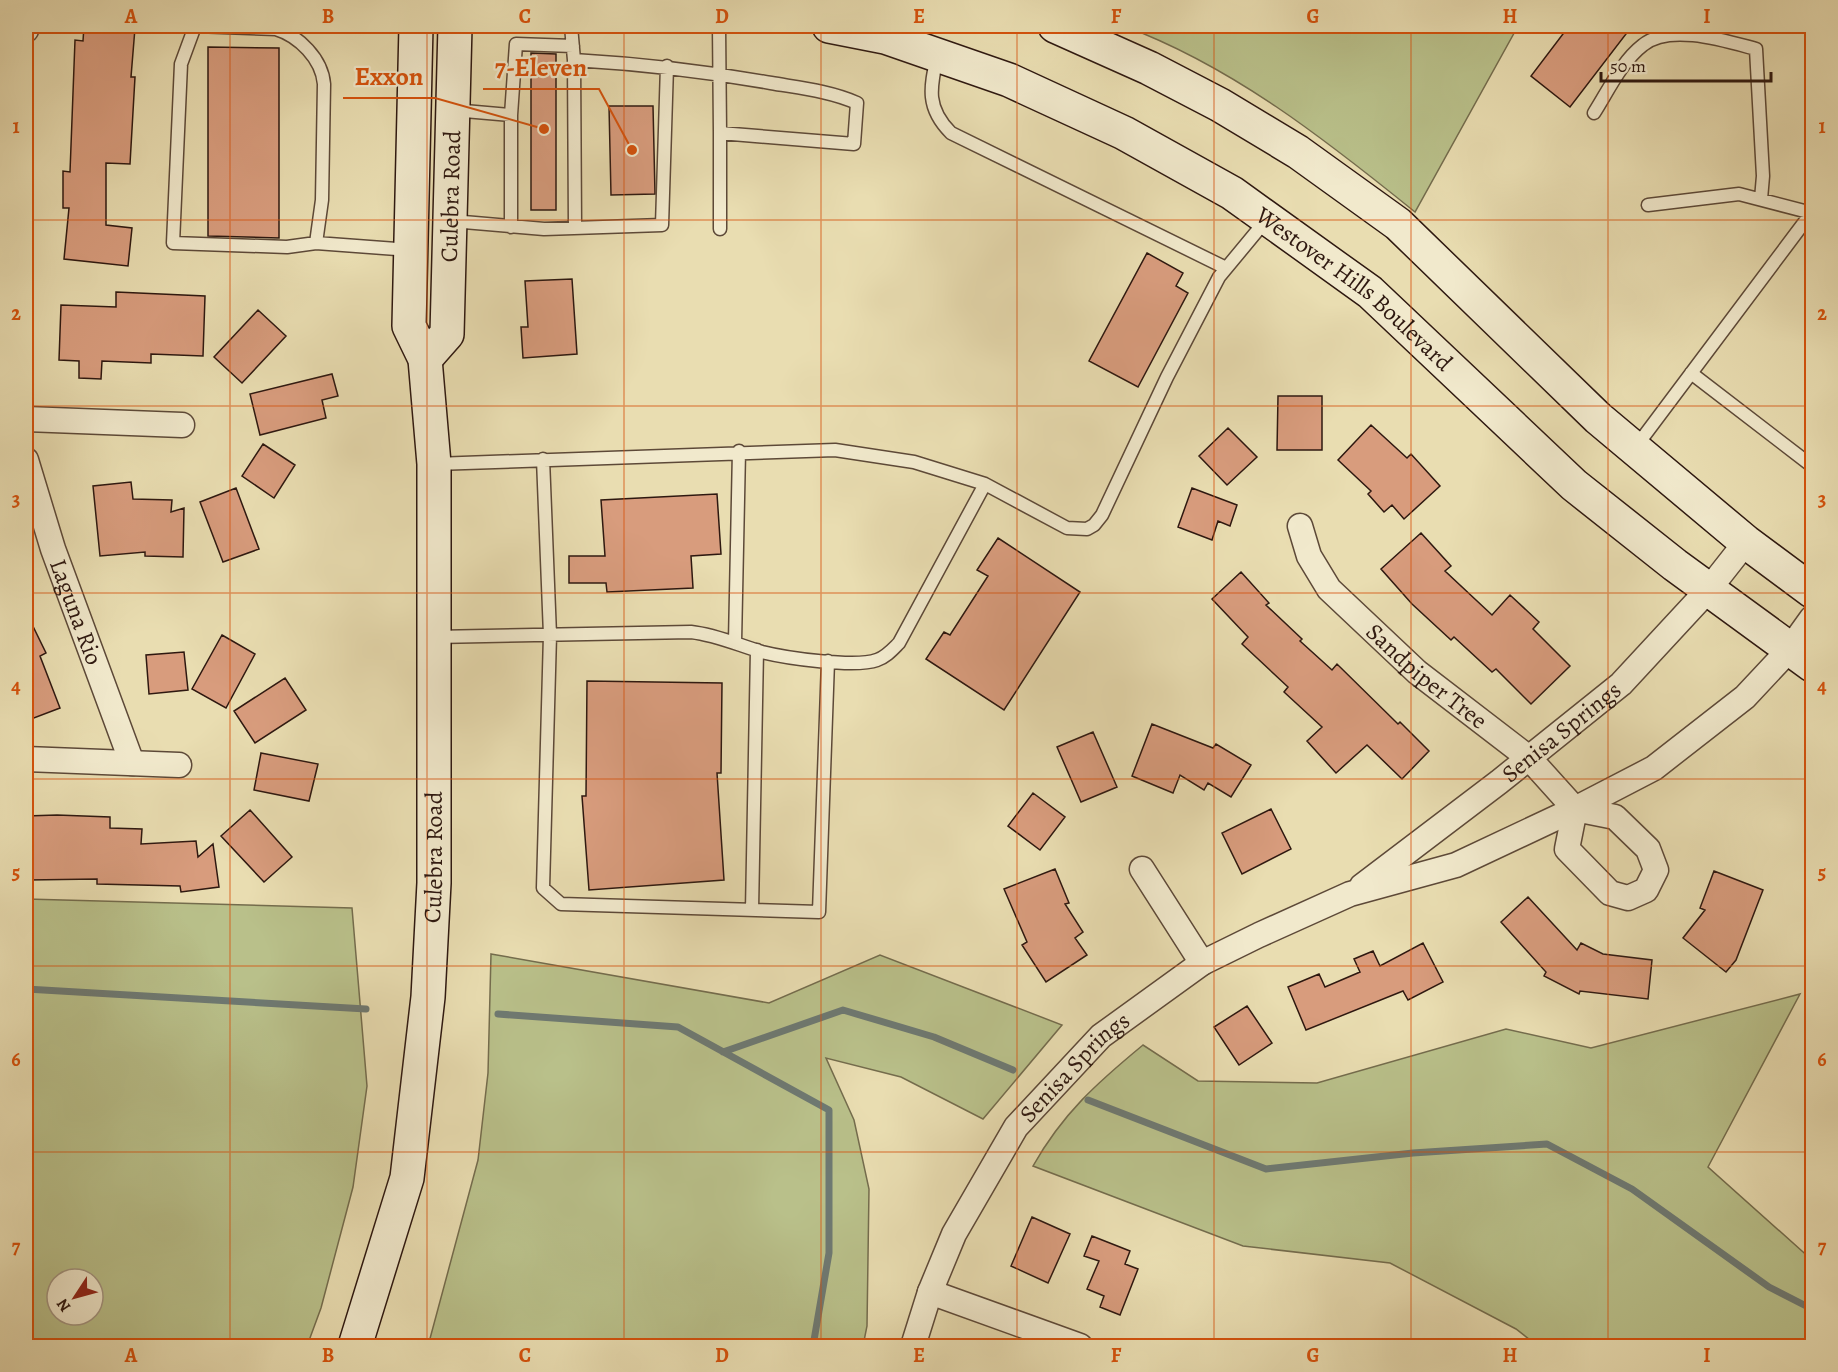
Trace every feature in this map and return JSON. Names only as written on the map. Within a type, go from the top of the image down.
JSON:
[{"type":"main road","name":"Culebra Road","points":[[355,1347],[408,1178],[420,1080],[434,883],[434,464],[425,359],[409,326],[416,26]]},
{"type":"main road","name":"Culebra Road","points":[[425,359],[447,334],[455,26]]},
{"type":"main road","name":"Westover Hills Boulevard","points":[[829,26],[885,37],[1009,80],[1124,133],[1232,193],[1370,292],[1574,485],[1801,658]]},
{"type":"main road","points":[[1054,26],[1149,68],[1220,105],[1298,152],[1398,224],[1484,305],[1535,359],[1634,449],[1746,542],[1812,591]]},
{"type":"street","points":[[26,419],[182,425]]},
{"type":"street","name":"Laguna Rio","points":[[26,460],[53,549],[132,763]]},
{"type":"street","name":"Sandpiper Tree","points":[[1300,526],[1309,556],[1329,589],[1417,672],[1529,759],[1575,809]]},
{"type":"street","name":"Senisa Springs","points":[[1350,894],[1529,759],[1621,684],[1709,589],[1746,542]]},
{"type":"street","name":"Senisa Springs","points":[[913,1347],[930,1292],[954,1234],[1016,1127],[1101,1036],[1202,963],[1350,894],[1456,865],[1575,809],[1654,768],[1745,697],[1801,658],[1812,618]]},
{"type":"street","points":[[26,759],[180,765]]},
{"type":"street","points":[[1142,869],[1202,963]]},
{"type":"street","points":[[930,1292],[1080,1347]]},
{"type":"lane","points":[[316,243],[322,200],[324,84],[320,68],[302,44],[282,31],[195,26],[182,64],[173,243],[287,247],[316,243],[412,250]]},
{"type":"lane","points":[[571,26],[574,60],[575,228]]},
{"type":"lane","points":[[719,26],[720,229]]},
{"type":"lane","points":[[1594,113],[1640,46],[1655,38],[1679,35],[1713,38],[1756,49],[1763,176],[1761,199]]},
{"type":"lane","points":[[511,227],[511,115],[516,44],[573,46]]},
{"type":"lane","points":[[937,55],[929,89],[937,115],[951,133],[1226,268]]},
{"type":"lane","points":[[574,60],[667,66],[838,95],[856,103],[854,144],[720,133]]},
{"type":"lane","points":[[451,220],[511,227],[575,228],[662,225],[667,66]]},
{"type":"lane","points":[[452,110],[511,115]]},
{"type":"lane","points":[[1634,449],[1812,212],[1739,194],[1648,205]]},
{"type":"lane","points":[[434,464],[739,451],[836,450],[914,462],[985,484],[1067,528],[1087,529],[1094,525],[1102,515],[1167,377],[1226,268],[1268,217]]},
{"type":"lane","points":[[1691,373],[1812,466]]},
{"type":"lane","points":[[735,642],[739,451]]},
{"type":"lane","points":[[543,459],[550,635],[543,888],[561,904],[819,912],[828,661]]},
{"type":"lane","points":[[434,637],[692,632],[791,657],[865,663],[878,660],[899,644],[985,484]]},
{"type":"lane","points":[[752,910],[757,650]]},
{"type":"green space","points":[[1124,26],[1518,26],[1415,212],[1312,132],[1240,83],[1203,62]]},
{"type":"green space","points":[[26,899],[352,908],[367,1086],[353,1187],[321,1308],[307,1346],[26,1346]]},
{"type":"green space","points":[[491,954],[769,1003],[880,955],[1062,1025],[983,1119],[901,1077],[826,1058],[854,1120],[869,1189],[867,1326],[863,1346],[428,1346],[478,1160],[488,1073]]},
{"type":"green space","points":[[1800,994],[1708,1167],[1812,1260],[1812,1346],[1538,1346],[1516,1329],[1390,1263],[1243,1246],[1033,1166],[1069,1114],[1111,1072],[1143,1045],[1198,1081],[1317,1083],[1506,1029],[1591,1048]]},
{"type":"building","points":[[84,26],[135,28],[131,77],[135,77],[130,164],[106,163],[106,225],[132,228],[128,266],[64,259],[69,208],[63,208],[63,171],[70,172],[75,40],[83,41]]},
{"type":"building","points":[[1569,26],[1614,26],[1626,34],[1570,107],[1531,76]]},
{"type":"building","points":[[208,47],[279,48],[279,238],[208,236]]},
{"type":"building","points":[[531,53],[556,54],[556,210],[531,210]]},
{"type":"building","points":[[609,106],[653,106],[655,194],[611,195]]},
{"type":"building","points":[[1147,253],[1183,273],[1176,286],[1188,293],[1138,387],[1089,361]]},
{"type":"building","points":[[572,279],[577,354],[523,358],[521,327],[528,327],[525,281]]},
{"type":"building","points":[[116,292],[205,296],[203,356],[151,354],[151,363],[102,361],[101,379],[79,378],[79,361],[59,360],[61,305],[116,307]]},
{"type":"building","points":[[258,310],[286,336],[242,383],[214,357]]},
{"type":"building","points":[[332,374],[338,396],[322,400],[326,418],[260,435],[250,394]]},
{"type":"building","points":[[1278,396],[1322,396],[1322,450],[1277,450]]},
{"type":"building","points":[[1371,425],[1407,458],[1411,454],[1440,486],[1404,519],[1392,505],[1384,512],[1368,494],[1371,491],[1338,460]]},
{"type":"building","points":[[1228,428],[1257,457],[1227,485],[1199,456]]},
{"type":"building","points":[[263,444],[295,465],[274,498],[242,476]]},
{"type":"building","points":[[131,482],[133,499],[172,500],[171,512],[184,508],[183,557],[145,556],[145,552],[100,556],[93,486]]},
{"type":"building","points":[[236,488],[259,549],[223,562],[200,502]]},
{"type":"building","points":[[1192,488],[1237,505],[1230,526],[1218,521],[1212,540],[1178,527]]},
{"type":"building","points":[[717,494],[721,554],[691,556],[693,588],[607,592],[606,583],[569,583],[569,556],[605,556],[601,500]]},
{"type":"building","points":[[1421,533],[1451,566],[1445,571],[1492,615],[1510,595],[1539,622],[1533,629],[1570,666],[1531,704],[1496,669],[1492,672],[1454,637],[1451,640],[1412,604],[1381,569]]},
{"type":"building","points":[[998,538],[1080,592],[1004,710],[926,659],[944,632],[950,635],[988,576],[977,570]]},
{"type":"building","points":[[1241,572],[1269,603],[1266,605],[1302,639],[1300,641],[1332,670],[1337,664],[1429,751],[1402,779],[1367,745],[1336,773],[1307,741],[1322,727],[1284,692],[1288,687],[1242,644],[1248,637],[1212,599]]},
{"type":"building","points":[[26,612],[46,653],[40,656],[60,708],[26,721]]},
{"type":"building","points":[[222,635],[255,654],[226,708],[192,689]]},
{"type":"building","points":[[184,652],[188,690],[149,694],[146,655]]},
{"type":"building","points":[[285,678],[306,710],[255,743],[234,711]]},
{"type":"building","points":[[587,681],[722,683],[721,773],[717,773],[724,880],[589,890],[582,796],[586,796]]},
{"type":"building","points":[[1152,724],[1213,748],[1216,744],[1251,765],[1231,797],[1208,783],[1204,790],[1180,775],[1173,793],[1132,776]]},
{"type":"building","points":[[1093,732],[1117,787],[1081,802],[1057,747]]},
{"type":"building","points":[[261,753],[318,764],[309,801],[254,790]]},
{"type":"building","points":[[1033,793],[1065,817],[1040,850],[1008,826]]},
{"type":"building","points":[[1271,809],[1291,849],[1242,874],[1222,833]]},
{"type":"building","points":[[250,810],[292,857],[264,882],[221,836]]},
{"type":"building","points":[[26,816],[110,817],[110,828],[142,829],[141,844],[196,841],[198,857],[213,844],[219,887],[181,892],[180,886],[97,884],[97,879],[28,880]]},
{"type":"building","points":[[1055,869],[1069,903],[1065,904],[1083,932],[1075,938],[1087,955],[1046,982],[1022,945],[1027,942],[1004,889]]},
{"type":"building","points":[[1714,871],[1763,890],[1736,960],[1726,972],[1683,938],[1705,910],[1700,908]]},
{"type":"building","points":[[1528,897],[1577,950],[1581,943],[1603,954],[1652,960],[1648,999],[1580,991],[1579,994],[1544,976],[1546,972],[1501,922]]},
{"type":"building","points":[[1423,943],[1443,982],[1408,1000],[1403,991],[1306,1030],[1288,987],[1319,974],[1325,987],[1360,972],[1354,959],[1373,951],[1380,966]]},
{"type":"building","points":[[1247,1006],[1272,1043],[1239,1065],[1214,1027]]},
{"type":"building","points":[[1032,1217],[1070,1234],[1048,1283],[1011,1266]]},
{"type":"building","points":[[1092,1236],[1130,1251],[1125,1264],[1138,1269],[1120,1315],[1100,1307],[1104,1296],[1087,1289],[1099,1261],[1084,1256]]},
{"type":"waterway","points":[[26,989],[366,1009]]},
{"type":"waterway","points":[[723,1052],[843,1010],[934,1037],[1013,1070]]},
{"type":"waterway","points":[[498,1014],[678,1027],[829,1110],[829,1253],[813,1346]]},
{"type":"waterway","points":[[1088,1100],[1266,1169],[1413,1153],[1547,1144],[1632,1189],[1769,1287],[1812,1309]]},
{"type":"place","name":"Exxon","points":[[544,129]]},
{"type":"place","name":"7-Eleven","points":[[632,150]]}]
